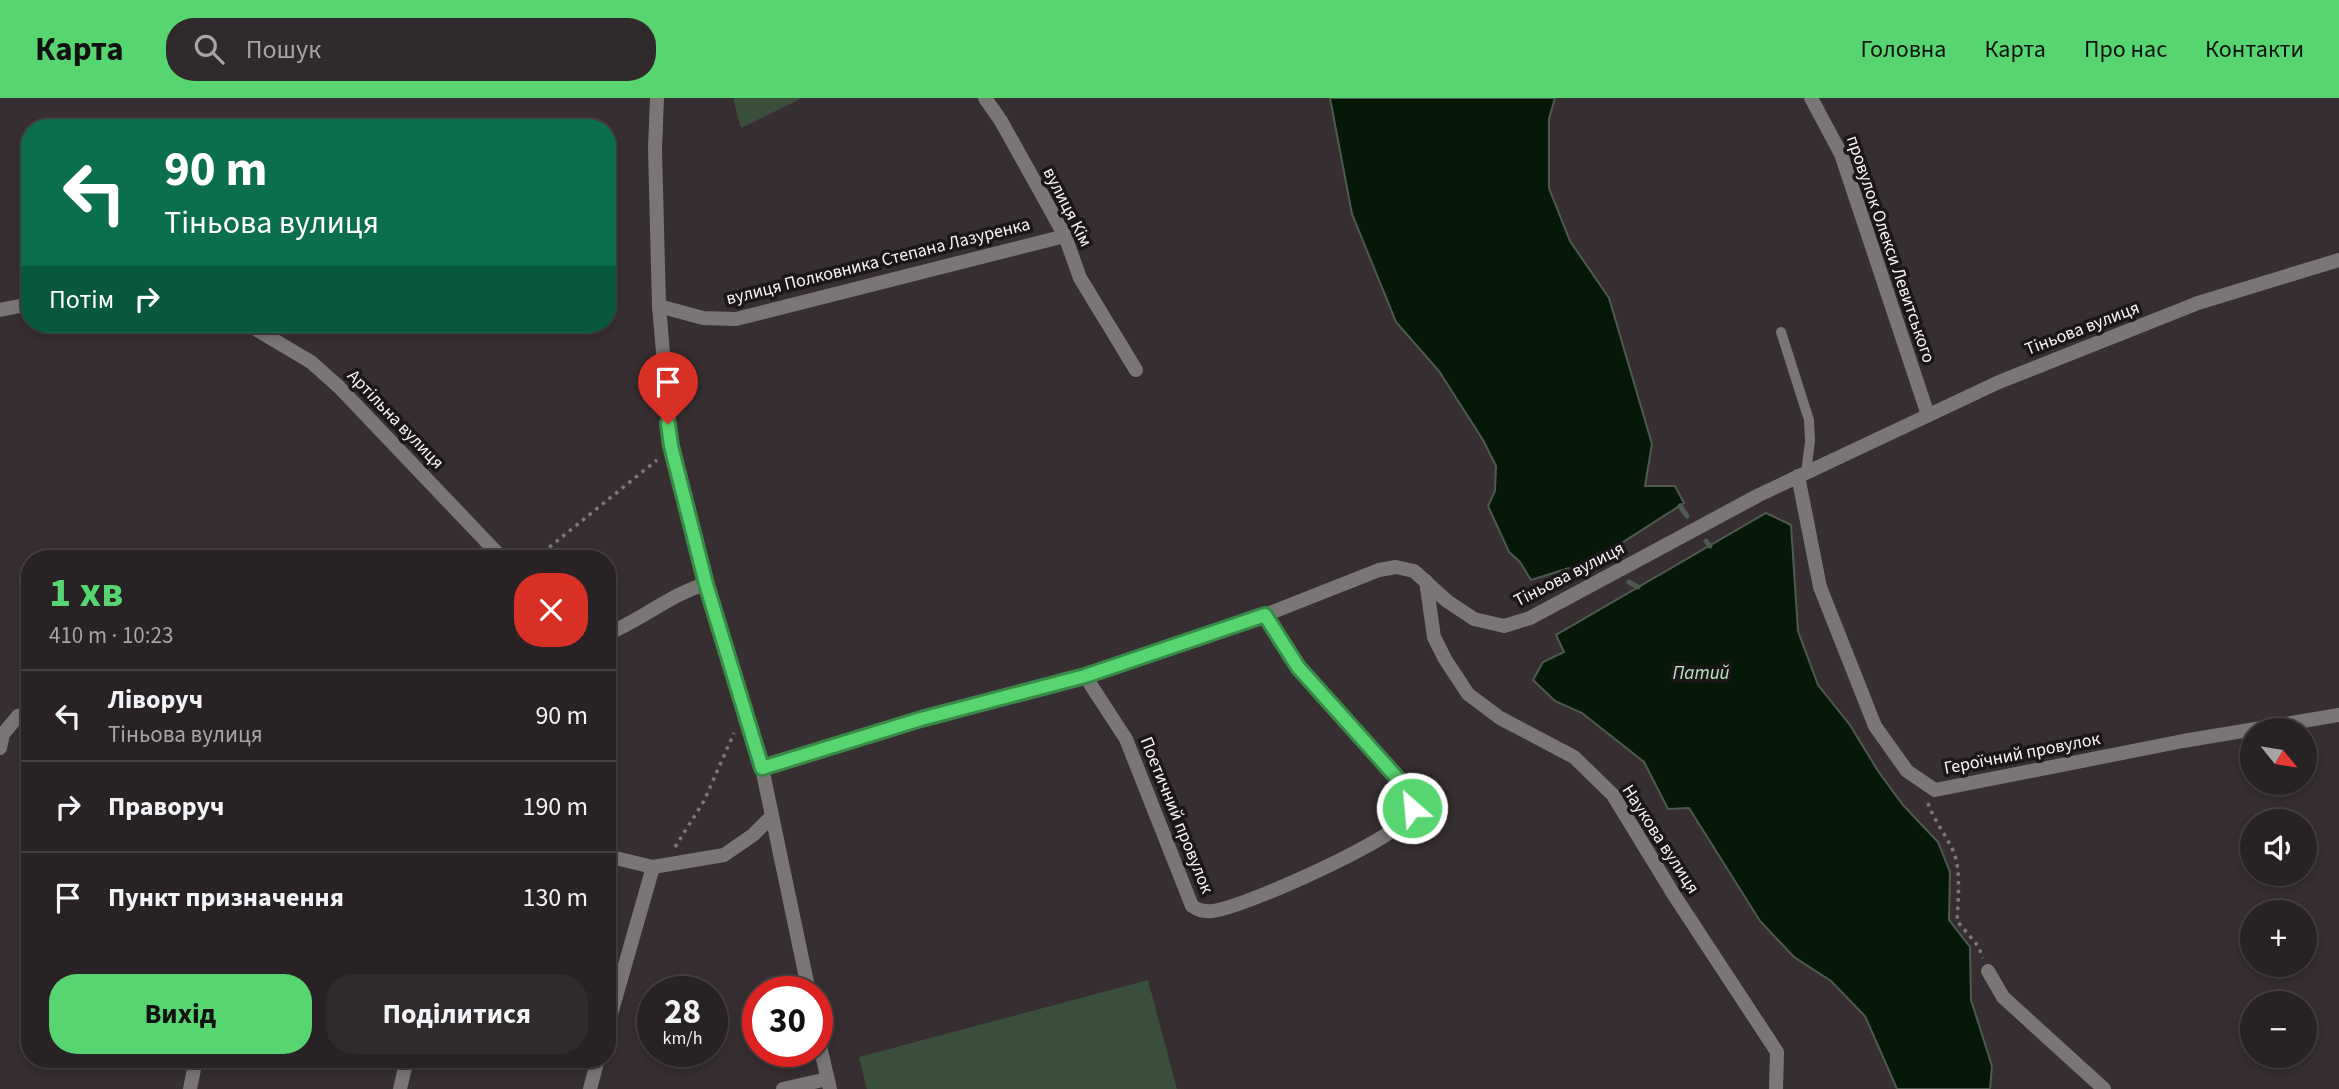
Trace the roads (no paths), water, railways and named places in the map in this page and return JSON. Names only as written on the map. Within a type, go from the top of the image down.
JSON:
[{"type":"street","points":[[657,98],[655,149],[659,306],[671,446],[706,584],[762,768],[806,976]]},
{"type":"street","name":"вулиця Кім","points":[[985,98],[1065,236],[1080,278],[1136,370]]},
{"type":"street","name":"провулок Олекси Левитського","points":[[1811,98],[1841,154],[1928,415]]},
{"type":"street","name":"вулиця Полковника Степана Лазуренка","points":[[659,306],[703,318],[736,319],[1065,236]]},
{"type":"street","name":"Тіньова вулиця","points":[[762,768],[921,719],[1085,676],[1265,615],[1379,570],[1396,567],[1414,571],[1447,601],[1474,619],[1504,626],[1531,618],[1759,495],[1999,382],[2199,303],[2339,260]]},
{"type":"street","points":[[0,310],[21,306]]},
{"type":"street","name":"Артільна вулиця","points":[[262,333],[311,362],[340,387],[495,550]]},
{"type":"street","name":"Героїчний провулок","points":[[1802,475],[1820,587],[1875,726],[1907,771],[1935,790],[2183,740],[2339,715]]},
{"type":"street","name":"Наукова вулиця","points":[[1426,581],[1434,636],[1444,659],[1468,694],[1500,718],[1574,757],[1613,795],[1674,895],[1777,1052],[1776,1089]]},
{"type":"street","points":[[616,631],[691,588],[706,584]]},
{"type":"street","name":"Поетичний провулок","points":[[1085,676],[1126,739],[1192,906],[1211,912],[1228,907],[1322,869],[1379,840],[1409,817],[1412,808],[1408,790],[1298,667],[1265,615]]},
{"type":"street","points":[[0,748],[3,734],[21,716]]},
{"type":"street","points":[[616,858],[653,867],[724,855],[753,835],[772,816]]},
{"type":"street","points":[[616,996],[653,867]]},
{"type":"street","points":[[1988,971],[2003,997],[2104,1089]]},
{"type":"street","points":[[190,1089],[194,1068]]},
{"type":"street","points":[[400,1089],[405,1068]]},
{"type":"street","points":[[590,1089],[596,1068]]},
{"type":"street","points":[[783,1089],[828,1084]]},
{"type":"lane","points":[[1781,332],[1809,420],[1810,441],[1802,475]]},
{"type":"water","points":[[1330,98],[1555,98],[1549,119],[1549,188],[1570,241],[1609,298],[1652,444],[1645,486],[1675,486],[1684,503],[1595,560],[1531,580],[1520,562],[1509,552],[1488,506],[1495,491],[1496,466],[1483,440],[1439,371],[1396,322],[1352,214]]},
{"type":"water","name":"Патий","points":[[1766,513],[1791,525],[1798,631],[1818,685],[1850,725],[1903,805],[1938,842],[1950,872],[1949,920],[1970,947],[1971,1000],[1992,1066],[1990,1089],[1897,1089],[1865,1016],[1831,981],[1794,957],[1760,921],[1689,808],[1668,809],[1644,762],[1582,713],[1555,701],[1533,680],[1543,662],[1564,652],[1556,635]]},
{"type":"waterway","points":[[1680,506],[1687,516]]},
{"type":"waterway","points":[[1706,541],[1710,546]]},
{"type":"waterway","points":[[1595,560],[1600,564]]},
{"type":"waterway","points":[[1629,582],[1638,587]]}]
